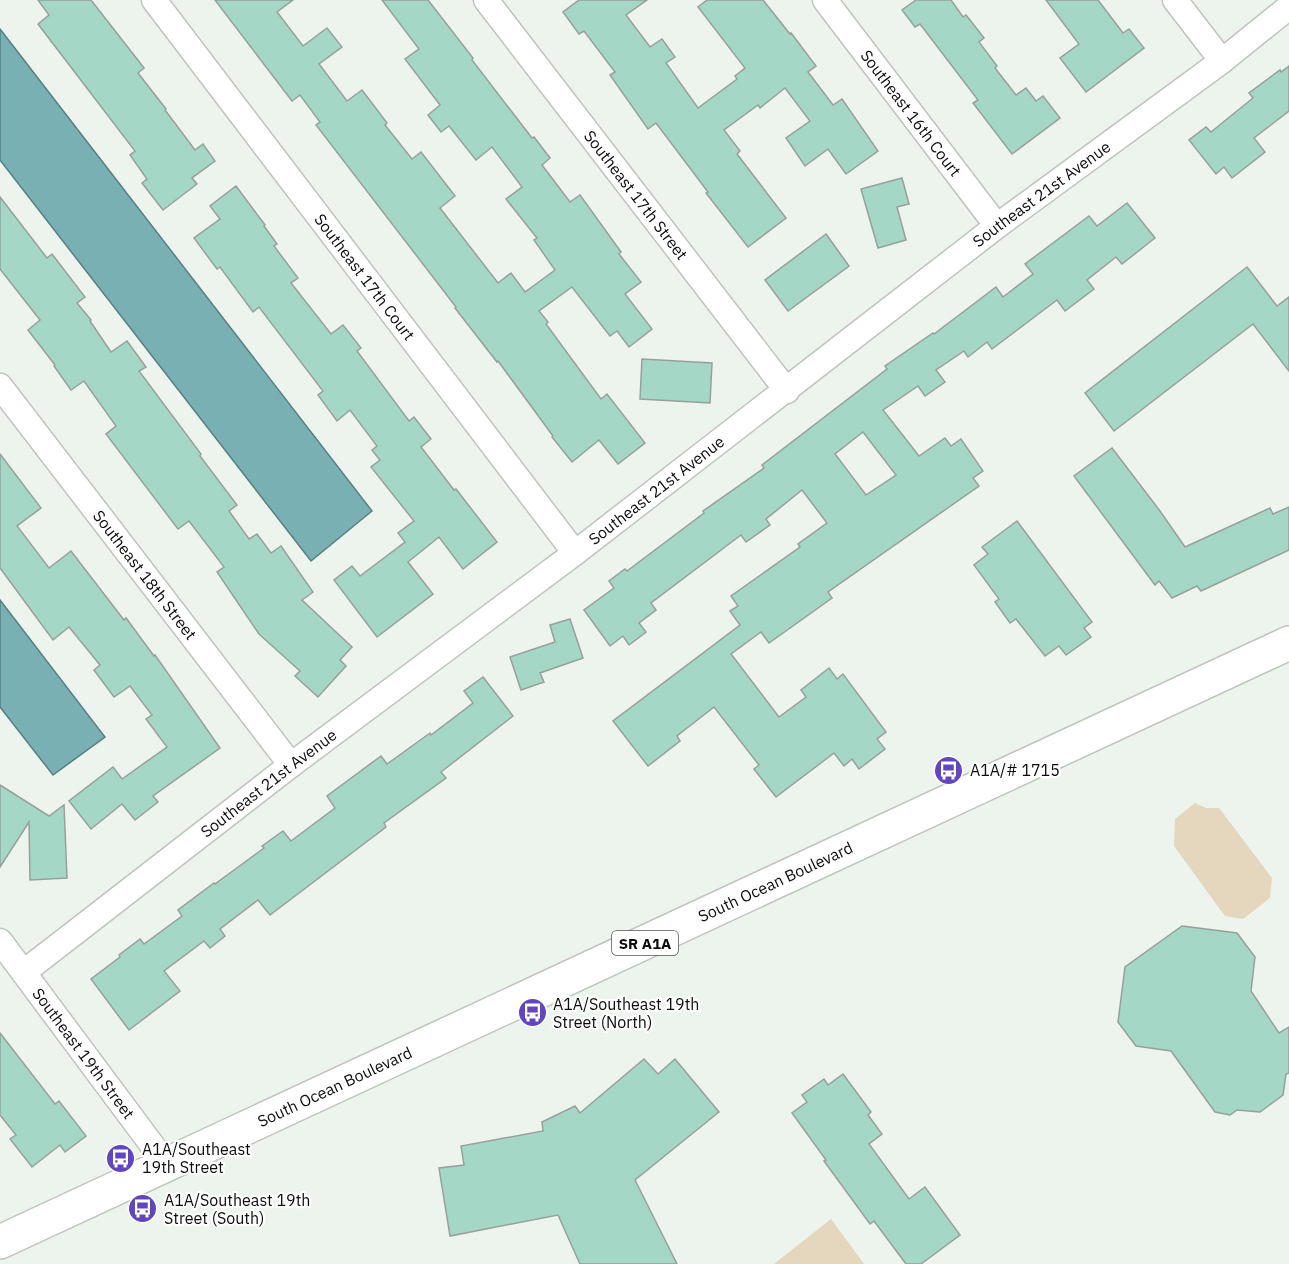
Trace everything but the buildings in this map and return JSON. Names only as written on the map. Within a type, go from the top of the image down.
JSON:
[{"type":"main road","name":"South Ocean Boulevard","points":[[0,1242],[1289,643]]},
{"type":"street","name":"Southeast 17th Court","points":[[154,0],[575,553]]},
{"type":"street","name":"Southeast 17th Street","points":[[486,0],[787,390]]},
{"type":"street","name":"Southeast 16th Court","points":[[825,0],[997,226]]},
{"type":"street","points":[[1175,0],[1222,61]]},
{"type":"street","name":"Southeast 21st Avenue","points":[[24,972],[291,765],[575,553],[997,226],[1222,61],[1289,7]]},
{"type":"street","name":"Southeast 18th Street","points":[[0,386],[291,765]]},
{"type":"street","name":"Southeast 19th Street","points":[[0,941],[167,1165]]},
{"type":"shaded area","points":[[1195,803],[1206,808],[1219,808],[1272,878],[1270,898],[1243,919],[1225,916],[1174,846],[1175,819]]},
{"type":"shaded area","points":[[831,1219],[864,1264],[774,1264]]},
{"type":"water","points":[[0,29],[372,511],[311,561],[0,160]]},
{"type":"water","points":[[0,600],[105,737],[53,775],[0,707]]},
{"type":"place","name":"A1A/# 1715","points":[[949,770]]},
{"type":"place","name":"A1A/Southeast 19th Street (North)","points":[[532,1013]]},
{"type":"place","name":"A1A/Southeast 19th Street","points":[[121,1158]]},
{"type":"place","name":"A1A/Southeast 19th Street (South)","points":[[143,1209]]}]
